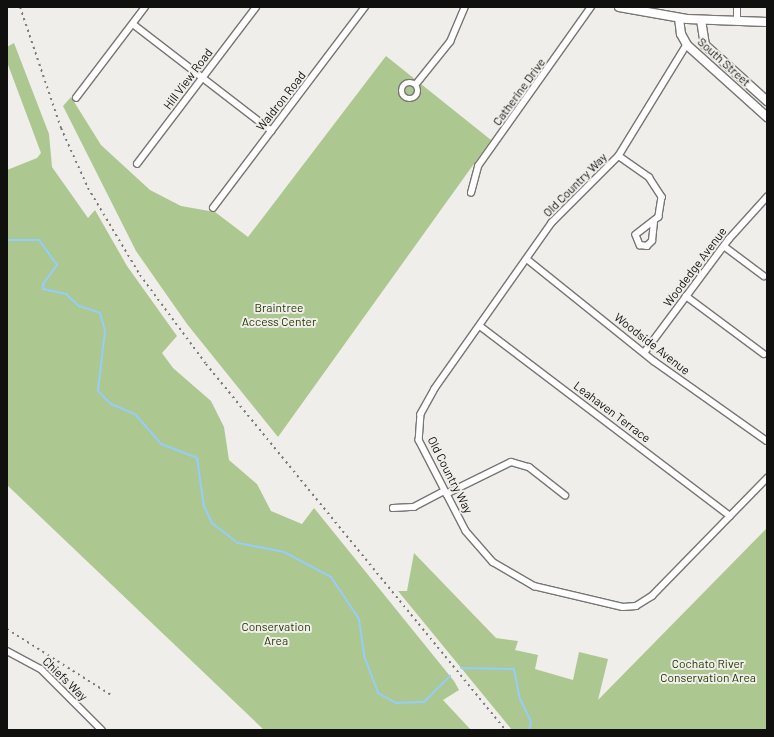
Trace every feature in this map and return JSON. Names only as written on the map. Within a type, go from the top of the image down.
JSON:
[{"type":"main road","points":[[619,7],[679,18],[737,22],[767,22]]},
{"type":"main road","name":"South Street","points":[[679,18],[681,34],[687,45],[767,116]]},
{"type":"main road","name":"South Street","points":[[701,20],[705,45],[767,101]]},
{"type":"street","points":[[76,98],[145,7]]},
{"type":"street","name":"Hill View Road","points":[[137,164],[256,7]]},
{"type":"street","name":"Waldron Road","points":[[213,208],[365,7]]},
{"type":"street","points":[[417,83],[450,42],[465,7]]},
{"type":"street","name":"Catherine Drive","points":[[470,193],[478,166],[591,7]]},
{"type":"street","points":[[737,7],[737,22]]},
{"type":"street","points":[[133,24],[272,131]]},
{"type":"street","name":"Old Country Way","points":[[687,45],[619,156],[562,211],[431,395],[418,423],[421,449],[476,545],[510,574],[545,589],[623,607],[636,606],[652,596],[767,478]]},
{"type":"street","points":[[619,156],[645,173],[658,188],[663,206],[654,223]]},
{"type":"street","name":"Woodedge Avenue","points":[[644,353],[724,246],[767,198]]},
{"type":"street","points":[[724,246],[764,276]]},
{"type":"street","name":"Woodside Avenue","points":[[527,259],[644,353],[767,441]]},
{"type":"street","points":[[686,296],[764,354]]},
{"type":"street","name":"Leahaven Terrace","points":[[480,326],[730,516]]},
{"type":"street","points":[[393,508],[414,507],[511,462],[529,467],[564,495]]},
{"type":"street","name":"Chiefs Way","points":[[7,651],[41,669],[102,730]]},
{"type":"green space","name":"Conservation Area","points":[[14,43],[49,134],[52,167],[88,218],[95,210],[127,266],[177,336],[162,353],[173,368],[211,401],[224,427],[229,460],[257,484],[271,511],[302,524],[314,508],[454,681],[459,690],[443,700],[471,730],[264,730],[7,485],[7,170],[37,158],[41,153],[7,62],[7,47]]},
{"type":"green space","name":"Braintree Access Center","points":[[386,56],[491,140],[278,437],[187,324],[136,251],[63,106],[71,97],[101,145],[150,190],[181,206],[215,212],[248,237]]},
{"type":"green space","name":"Cochato River Conservation Area","points":[[767,528],[767,730],[512,730],[398,591],[407,591],[414,553],[496,638],[518,641],[515,650],[538,655],[535,669],[573,680],[579,652],[608,659],[598,700]]},
{"type":"waterway","points":[[7,240],[39,240],[57,265],[43,284],[43,289],[66,294],[79,306],[100,313],[105,331],[98,391],[111,404],[135,414],[161,444],[197,458],[204,506],[212,523],[238,543],[284,552],[331,577],[359,619],[364,656],[378,693],[396,703],[424,702],[450,676]]},
{"type":"waterway","points":[[461,668],[514,669],[520,699],[531,722],[529,730]]},
{"type":"railway","points":[[20,7],[61,128],[88,188],[140,275],[206,364],[506,730]]},
{"type":"railway","points":[[7,629],[111,695]]}]
